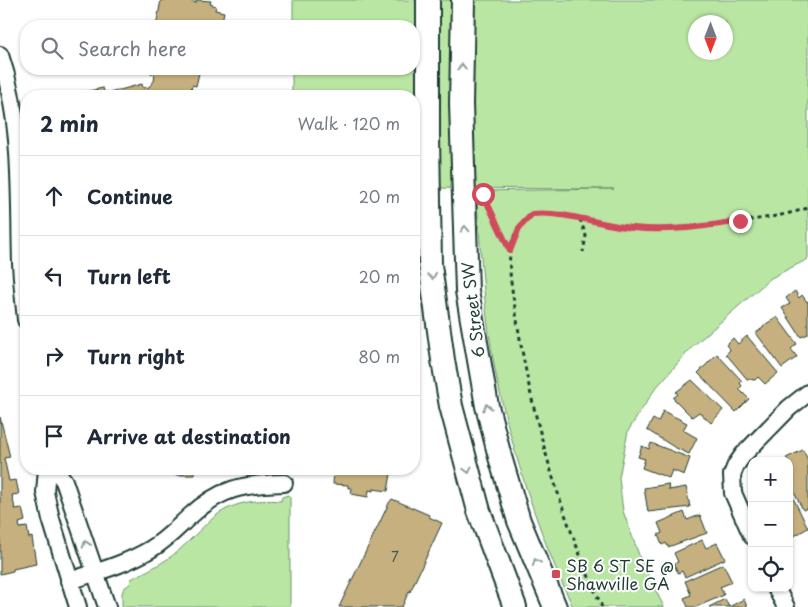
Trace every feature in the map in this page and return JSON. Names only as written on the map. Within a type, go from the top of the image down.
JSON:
[{"type":"main road","points":[[428,0],[430,265],[442,350],[452,406],[479,511],[507,597],[515,607]]},
{"type":"main road","name":"6 Street SW","points":[[463,0],[462,104],[467,291],[486,406],[519,521],[555,607]]},
{"type":"street","points":[[0,55],[11,98],[17,141],[20,233]]},
{"type":"street","points":[[748,527],[733,493],[732,475],[736,465],[743,455],[789,408],[808,393]]},
{"type":"street","points":[[46,475],[45,492],[78,607]]},
{"type":"street","points":[[60,475],[64,481],[107,607]]},
{"type":"street","points":[[69,581],[122,563],[151,549],[166,539],[199,508],[227,491],[254,484],[284,483]]},
{"type":"street","points":[[778,592],[786,607]]},
{"type":"path","points":[[483,194],[510,251],[522,355],[542,441],[567,522],[602,607]]},
{"type":"path","points":[[510,251],[519,228],[532,214],[557,213],[633,228],[678,229],[760,219],[808,208]]},
{"type":"path","points":[[580,218],[586,236],[583,252]]},
{"type":"green space","points":[[293,0],[808,0],[808,259],[771,278],[693,346],[655,389],[628,431],[619,478],[623,511],[642,563],[664,607],[573,607],[538,524],[511,438],[497,380],[486,310],[476,191],[614,189],[420,188],[420,90],[292,90],[292,75],[420,75],[420,20],[293,20]]},
{"type":"green space","points":[[288,495],[290,497],[290,607],[122,607],[122,593],[124,588],[130,584],[131,579],[173,555],[219,513],[236,505],[253,501],[281,501],[282,497]]},
{"type":"building","points":[[161,0],[191,0],[196,3],[196,0],[211,1],[210,4],[216,6],[215,10],[224,12],[222,20],[157,20]]},
{"type":"building","points":[[155,75],[199,75],[196,86],[192,85],[191,90],[120,90],[142,84],[143,88],[149,87],[154,81]]},
{"type":"building","points":[[795,291],[799,298],[802,295],[808,301],[808,334],[801,337],[782,308],[790,304],[786,298]]},
{"type":"building","points":[[777,317],[797,344],[791,349],[797,357],[782,368],[756,333]]},
{"type":"building","points":[[747,336],[778,373],[765,384],[758,377],[755,380],[747,379],[726,354],[730,350],[726,345],[733,338],[738,344]]},
{"type":"building","points":[[717,354],[742,381],[740,383],[742,386],[739,389],[749,399],[736,412],[698,373]]},
{"type":"building","points":[[692,380],[723,410],[711,423],[699,412],[692,417],[673,398],[678,394],[676,392]]},
{"type":"building","points":[[663,411],[687,423],[683,430],[697,438],[689,454],[647,430],[653,419],[658,422]]},
{"type":"building","points":[[0,417],[10,457],[4,458],[9,481],[16,480],[19,494],[12,495],[15,509],[22,508],[25,521],[19,523],[20,528],[27,527],[29,538],[32,537],[36,564],[0,574]]},
{"type":"building","points":[[651,443],[690,458],[684,475],[672,470],[669,478],[642,468],[645,459],[638,457],[642,446],[649,449]]},
{"type":"building","points":[[803,450],[808,460],[808,508],[803,510],[793,490],[793,457],[788,457]]},
{"type":"building","points":[[334,475],[391,475],[388,491],[369,490],[368,497],[351,494],[352,488],[348,488],[348,485],[333,484]]},
{"type":"building","points":[[668,484],[669,490],[686,487],[690,507],[648,512],[644,488]]},
{"type":"building","points":[[793,498],[808,528],[793,537]]},
{"type":"building","points":[[392,499],[429,515],[429,517],[442,523],[410,592],[402,607],[339,607],[389,503]]},
{"type":"building","points":[[684,512],[687,520],[700,515],[707,533],[668,547],[666,543],[662,545],[658,535],[662,533],[658,523]]},
{"type":"building","points":[[702,540],[706,548],[717,543],[725,559],[685,577],[682,571],[678,573],[674,564],[678,562],[674,553]]},
{"type":"building","points":[[723,564],[732,582],[720,587],[724,595],[696,607],[688,607],[684,598],[691,595],[685,581]]},
{"type":"building","points":[[725,599],[729,607],[709,607]]},
{"type":"building","points":[[744,599],[747,607],[729,607]]},
{"type":"place","name":"SB 6 ST SE @ Shawville GA","points":[[556,574]]},
{"type":"route","points":[[483,194],[510,251],[519,228],[532,214],[557,213],[612,225],[652,230],[678,229],[740,221]]}]
